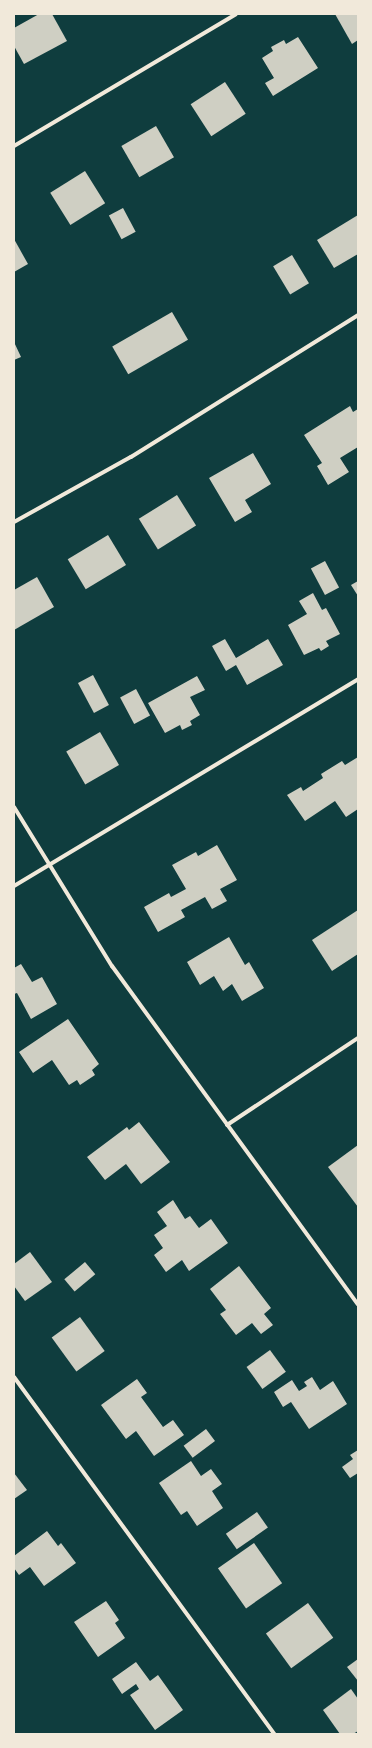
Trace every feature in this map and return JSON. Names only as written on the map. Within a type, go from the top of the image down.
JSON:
[{"type":"street","points":[[14,146],[236,14]]},
{"type":"street","points":[[14,522],[131,457],[358,315]]},
{"type":"street","points":[[14,886],[358,679]]},
{"type":"street","points":[[14,808],[48,866],[112,966],[358,1304]]},
{"type":"street","points":[[227,1125],[358,1038]]},
{"type":"street","points":[[14,1377],[274,1734]]},
{"type":"building","points":[[39,14],[52,14],[67,41],[24,64],[14,46],[14,28]]},
{"type":"building","points":[[335,14],[358,14],[358,40],[352,44]]},
{"type":"building","points":[[298,37],[318,68],[273,96],[265,83],[274,78],[262,58],[273,51],[271,47],[284,40],[286,44]]},
{"type":"building","points":[[225,82],[246,114],[211,136],[191,104]]},
{"type":"building","points":[[156,126],[174,157],[139,177],[121,146]]},
{"type":"building","points":[[85,171],[105,203],[70,225],[50,193]]},
{"type":"building","points":[[123,208],[136,232],[122,239],[109,216]]},
{"type":"building","points":[[358,215],[358,254],[334,268],[317,240]]},
{"type":"building","points":[[14,239],[28,264],[14,272]]},
{"type":"building","points":[[292,255],[309,283],[290,295],[273,266]]},
{"type":"building","points":[[172,312],[188,340],[128,374],[112,346]]},
{"type":"building","points":[[14,342],[21,357],[14,360]]},
{"type":"building","points":[[350,406],[353,412],[358,409],[358,447],[340,458],[349,472],[328,485],[317,466],[322,463],[304,435]]},
{"type":"building","points":[[253,453],[271,484],[245,500],[252,512],[235,522],[209,478]]},
{"type":"building","points":[[177,495],[196,526],[158,549],[139,519]]},
{"type":"building","points":[[108,535],[126,565],[86,589],[68,559]]},
{"type":"building","points":[[325,561],[339,587],[325,595],[311,569]]},
{"type":"building","points":[[37,577],[54,607],[14,630],[14,590]]},
{"type":"building","points":[[358,581],[358,596],[351,585]]},
{"type":"building","points":[[313,593],[322,610],[326,608],[340,634],[326,641],[329,646],[321,651],[319,648],[304,655],[288,625],[307,614],[299,601]]},
{"type":"building","points":[[225,639],[236,658],[268,639],[283,665],[247,685],[236,665],[226,671],[212,646]]},
{"type":"building","points":[[93,675],[109,705],[94,713],[78,683]]},
{"type":"building","points":[[197,676],[205,690],[190,697],[200,715],[190,721],[192,725],[182,730],[180,725],[165,733],[148,703]]},
{"type":"building","points":[[136,689],[150,715],[134,724],[120,697]]},
{"type":"building","points":[[100,732],[119,765],[85,784],[66,752]]},
{"type":"building","points":[[358,757],[358,809],[346,817],[335,801],[305,821],[287,795],[301,787],[303,791],[323,778],[321,774],[342,761],[345,765]]},
{"type":"building","points":[[217,845],[237,880],[220,889],[227,901],[212,909],[205,897],[181,910],[185,917],[158,932],[144,907],[169,893],[171,897],[186,889],[172,865],[196,852],[198,856]]},
{"type":"building","points":[[358,910],[358,954],[332,971],[312,940]]},
{"type":"building","points":[[229,937],[245,965],[249,962],[264,988],[242,1001],[232,984],[223,991],[214,976],[200,985],[187,962]]},
{"type":"building","points":[[21,964],[32,982],[42,977],[57,1004],[31,1019],[17,993],[14,994],[14,968]]},
{"type":"building","points":[[68,1019],[99,1064],[92,1070],[95,1075],[80,1085],[77,1080],[69,1085],[52,1060],[33,1073],[19,1052]]},
{"type":"building","points":[[139,1122],[170,1162],[141,1184],[126,1164],[105,1180],[87,1157],[127,1127],[129,1130]]},
{"type":"building","points":[[358,1145],[358,1207],[328,1167]]},
{"type":"building","points":[[173,1200],[185,1219],[190,1216],[199,1228],[211,1219],[228,1243],[189,1271],[182,1260],[166,1272],[154,1255],[163,1248],[154,1235],[167,1226],[157,1212]]},
{"type":"building","points":[[30,1252],[52,1282],[25,1301],[14,1286],[14,1264]]},
{"type":"building","points":[[85,1262],[95,1274],[75,1292],[64,1279]]},
{"type":"building","points":[[239,1266],[271,1308],[264,1314],[273,1325],[261,1334],[252,1323],[236,1335],[220,1314],[226,1310],[210,1289]]},
{"type":"building","points":[[80,1317],[105,1351],[76,1372],[52,1338]]},
{"type":"building","points":[[270,1350],[286,1372],[262,1389],[247,1367]]},
{"type":"building","points":[[312,1377],[320,1390],[333,1381],[347,1404],[309,1429],[291,1402],[283,1407],[274,1392],[292,1380],[299,1391],[307,1386],[304,1382]]},
{"type":"building","points":[[137,1379],[147,1393],[141,1397],[163,1427],[173,1420],[184,1435],[154,1456],[136,1431],[126,1439],[101,1405]]},
{"type":"building","points":[[206,1429],[215,1441],[193,1458],[184,1446]]},
{"type":"building","points":[[358,1450],[358,1473],[350,1478],[342,1467],[353,1459],[350,1455]]},
{"type":"building","points":[[191,1461],[201,1476],[211,1469],[222,1484],[212,1491],[223,1508],[197,1526],[187,1511],[181,1515],[159,1483]]},
{"type":"building","points":[[14,1473],[27,1490],[14,1499]]},
{"type":"building","points":[[257,1512],[268,1528],[237,1549],[226,1534]]},
{"type":"building","points":[[47,1531],[58,1546],[61,1543],[76,1563],[44,1586],[30,1567],[19,1575],[14,1568],[14,1556]]},
{"type":"building","points":[[254,1543],[282,1583],[246,1608],[218,1568]]},
{"type":"building","points":[[106,1601],[119,1620],[115,1623],[125,1638],[98,1657],[74,1622]]},
{"type":"building","points":[[308,1603],[333,1638],[291,1668],[266,1634]]},
{"type":"building","points":[[358,1659],[358,1681],[347,1667]]},
{"type":"building","points":[[136,1662],[150,1681],[158,1675],[183,1710],[155,1730],[130,1695],[139,1689],[136,1684],[122,1694],[112,1679]]},
{"type":"building","points":[[351,1689],[358,1699],[358,1731],[353,1734],[340,1734],[323,1710]]}]
